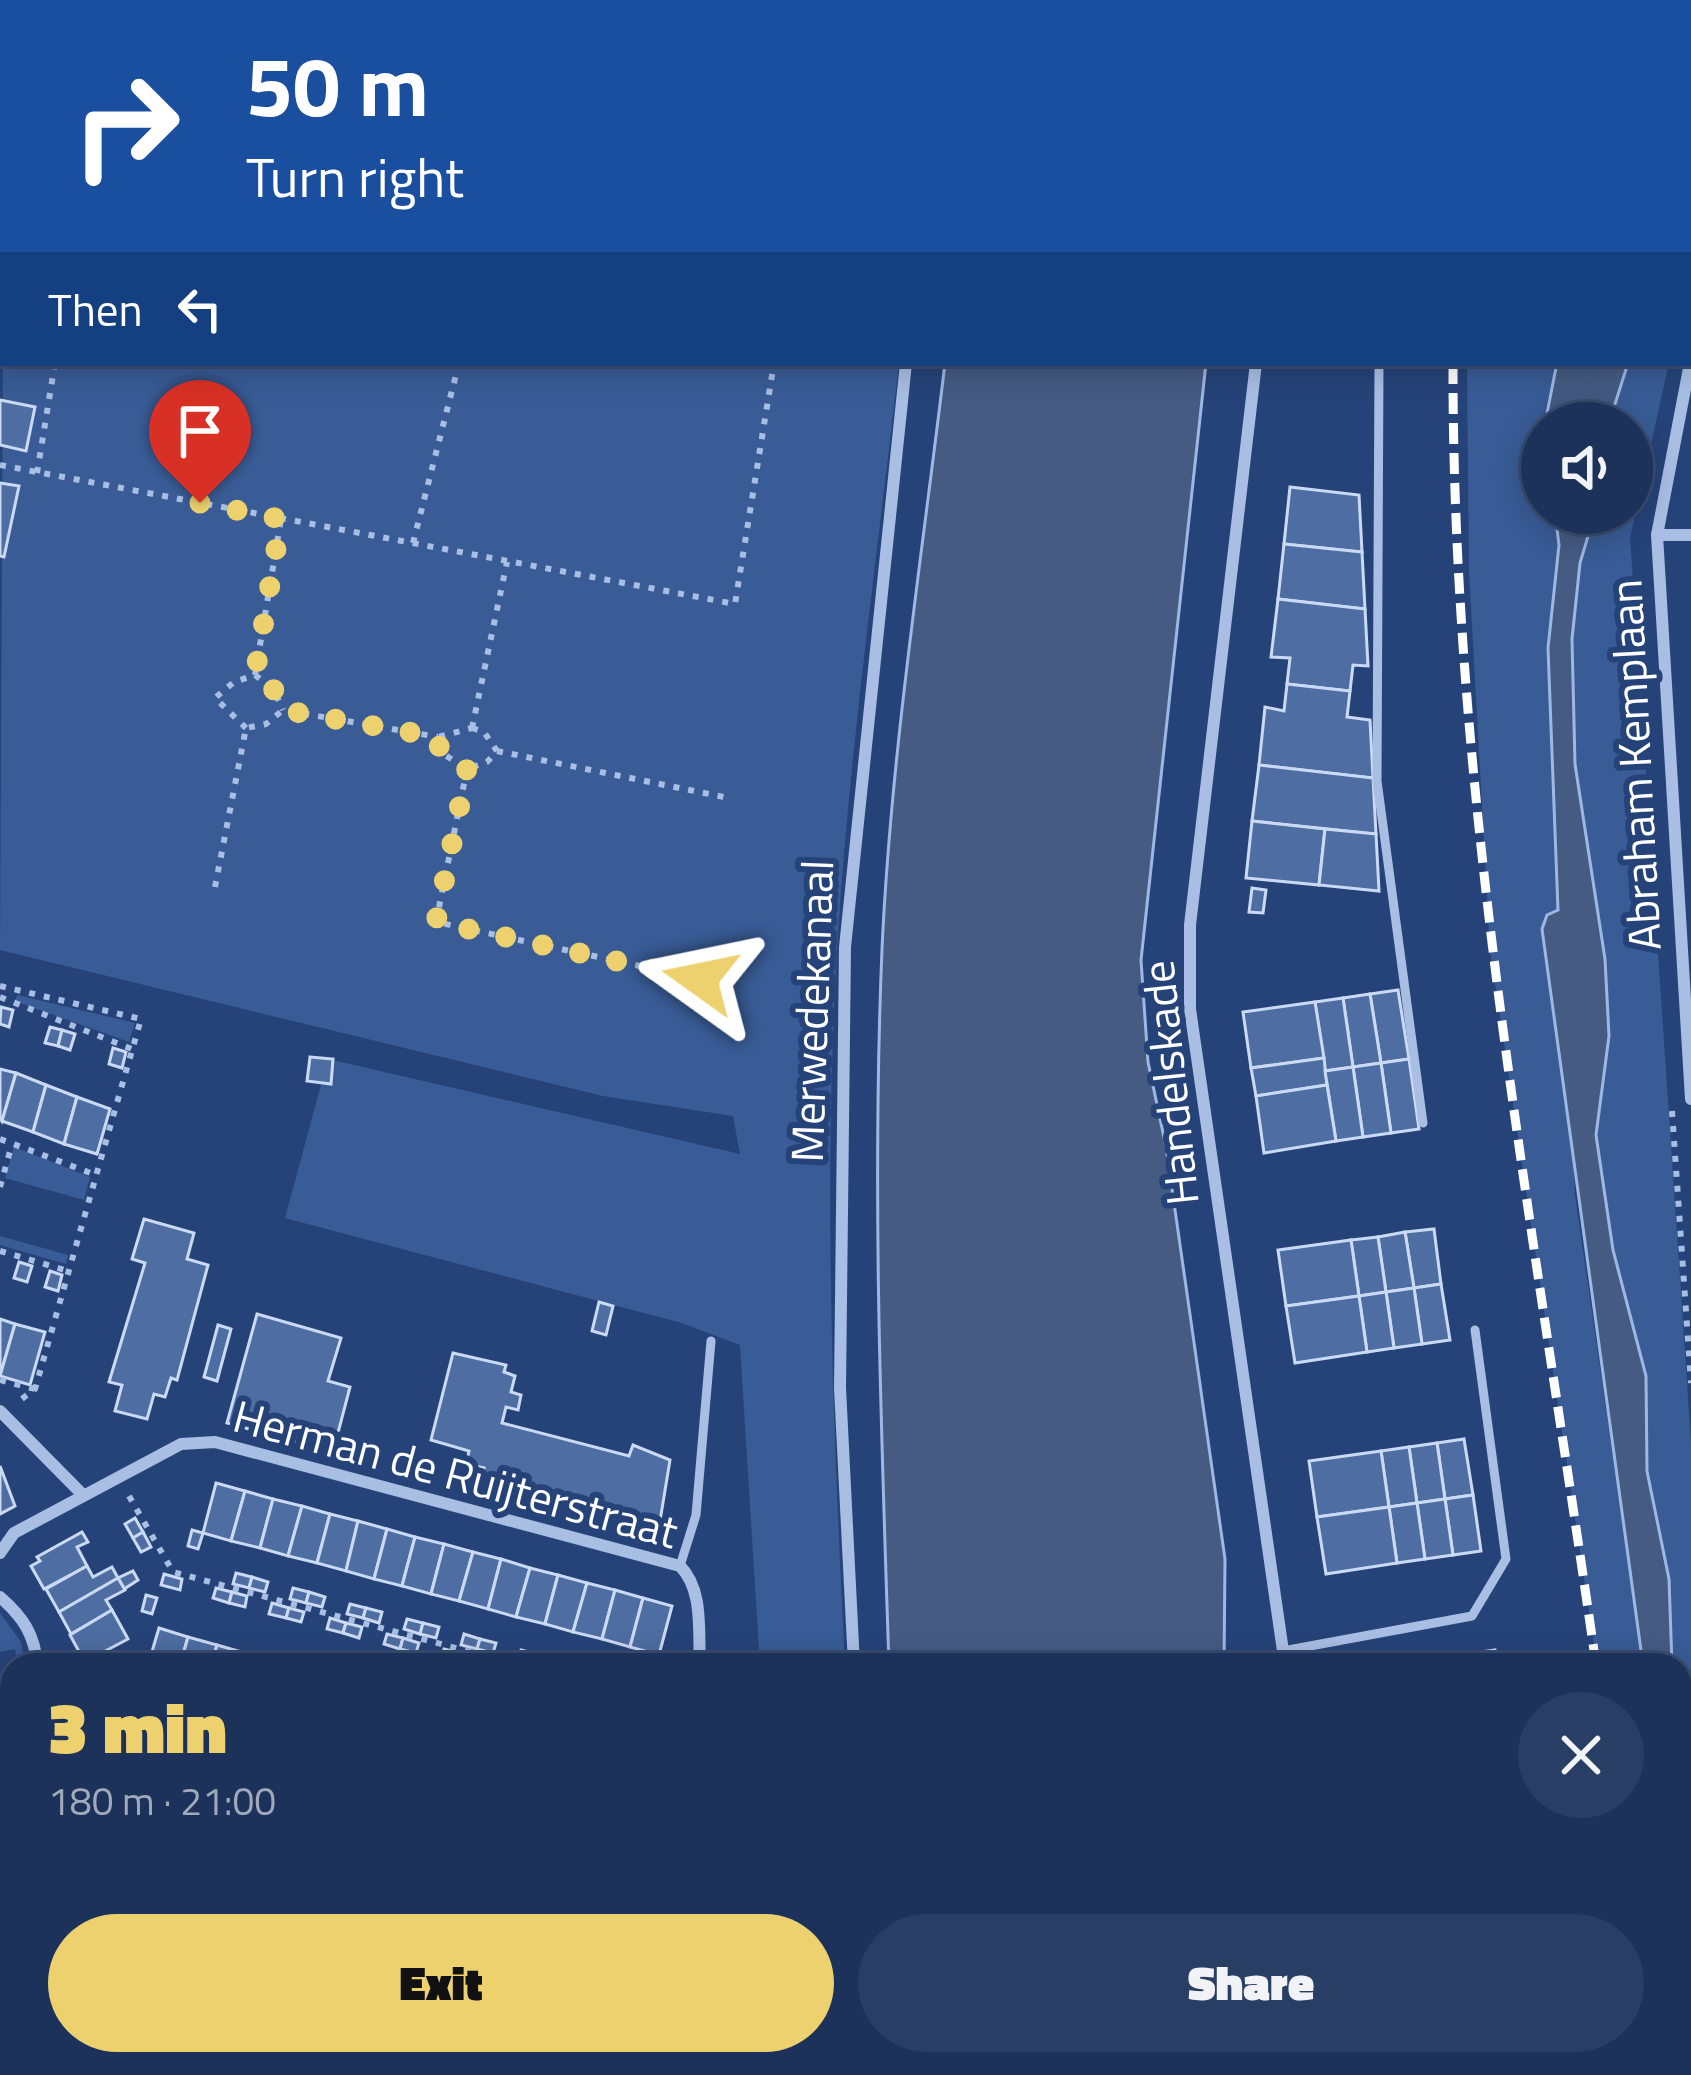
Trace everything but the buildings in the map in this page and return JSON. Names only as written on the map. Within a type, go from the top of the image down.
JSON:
[{"type":"street","name":"Merwedekanaal","points":[[853,1653],[840,1388],[844,947],[906,366]]},
{"type":"street","name":"Handelskade","points":[[1256,366],[1190,925],[1190,1009],[1283,1653]]},
{"type":"street","name":"Abraham Kemplaan","points":[[1689,366],[1657,535],[1685,935],[1691,1099]]},
{"type":"street","points":[[1657,535],[1691,535]]},
{"type":"street","points":[[2,1411],[83,1495]]},
{"type":"street","name":"Herman de Ruijterstraat","points":[[0,1552],[14,1533],[181,1444],[214,1442],[680,1566],[692,1577],[699,1653]]},
{"type":"street","points":[[0,1597],[20,1614],[33,1636],[36,1653]]},
{"type":"lane","points":[[1379,366],[1377,781],[1423,1123]]},
{"type":"lane","points":[[1306,1653],[1472,1616],[1506,1558],[1475,1330]]},
{"type":"lane","points":[[680,1566],[696,1515],[711,1341]]},
{"type":"path","points":[[37,473],[55,366]]},
{"type":"path","points":[[413,543],[458,366]]},
{"type":"path","points":[[0,466],[735,604],[775,366]]},
{"type":"path","points":[[255,675],[281,519]]},
{"type":"path","points":[[472,728],[508,561]]},
{"type":"path","points":[[255,675],[274,690],[283,710]]},
{"type":"path","points":[[246,728],[215,698],[234,682],[255,675]]},
{"type":"path","points":[[246,728],[266,724],[283,710],[438,737],[472,728],[484,732],[497,751],[724,797]]},
{"type":"path","points":[[215,887],[246,728]]},
{"type":"path","points":[[438,737],[440,752],[467,770]]},
{"type":"path","points":[[467,770],[487,762],[497,751]]},
{"type":"path","points":[[467,770],[436,922],[700,979]]},
{"type":"path","points":[[0,986],[140,1019],[34,1389],[2,1411]]},
{"type":"path","points":[[0,997],[132,1049]]},
{"type":"path","points":[[0,1138],[96,1175]]},
{"type":"path","points":[[0,1187],[12,1143]]},
{"type":"path","points":[[0,1251],[68,1271]]},
{"type":"path","points":[[0,1380],[34,1389]]},
{"type":"path","points":[[119,1476],[172,1572],[474,1653]]},
{"type":"shaded area","points":[[3,366],[899,366],[849,802],[833,1038],[831,1307],[844,1653],[759,1653],[740,1345],[682,1323],[285,1218],[328,1059],[740,1154],[733,1116],[603,1096],[0,950]]},
{"type":"shaded area","points":[[945,366],[1206,366],[1141,960],[1148,1062],[1166,1147],[1225,1559],[1224,1653],[889,1653],[878,1218],[879,1039],[886,876]]},
{"type":"shaded area","points":[[1467,366],[1556,366],[1547,402],[1521,402],[1521,534],[1558,534],[1559,545],[1548,648],[1575,1195],[1641,1653],[1595,1653],[1490,950],[1469,571]]},
{"type":"shaded area","points":[[1556,366],[1627,366],[1616,402],[1549,402]]},
{"type":"shaded area","points":[[1627,366],[1668,366],[1653,435],[1653,402],[1616,402]]},
{"type":"shaded area","points":[[1558,534],[1589,534],[1580,563],[1572,639],[1575,764],[1605,959],[1609,1036],[1596,1135],[1613,1250],[1646,1376],[1647,1471],[1669,1579],[1672,1653],[1641,1653],[1542,929],[1547,915],[1558,910],[1548,648]]},
{"type":"shaded area","points":[[1589,534],[1631,534],[1691,1442],[1691,1653],[1672,1653],[1669,1579],[1647,1471],[1646,1376],[1613,1250],[1596,1135],[1609,1036],[1605,959],[1575,764],[1572,639],[1580,563]]},
{"type":"shaded area","points":[[17,995],[135,1023],[129,1042],[15,1001]]},
{"type":"shaded area","points":[[14,1147],[90,1177],[84,1200],[5,1178]]},
{"type":"shaded area","points":[[0,1236],[68,1255],[66,1264],[0,1245]]},
{"type":"shaded area","points":[[0,1613],[21,1642],[23,1653],[15,1649],[0,1652]]},
{"type":"railway","points":[[1453,366],[1456,527],[1482,853],[1501,1016],[1594,1653]]},
{"type":"route","points":[[200,503],[281,519],[255,675],[274,690],[283,710],[438,737],[440,752],[467,770],[436,922],[700,979]]}]
